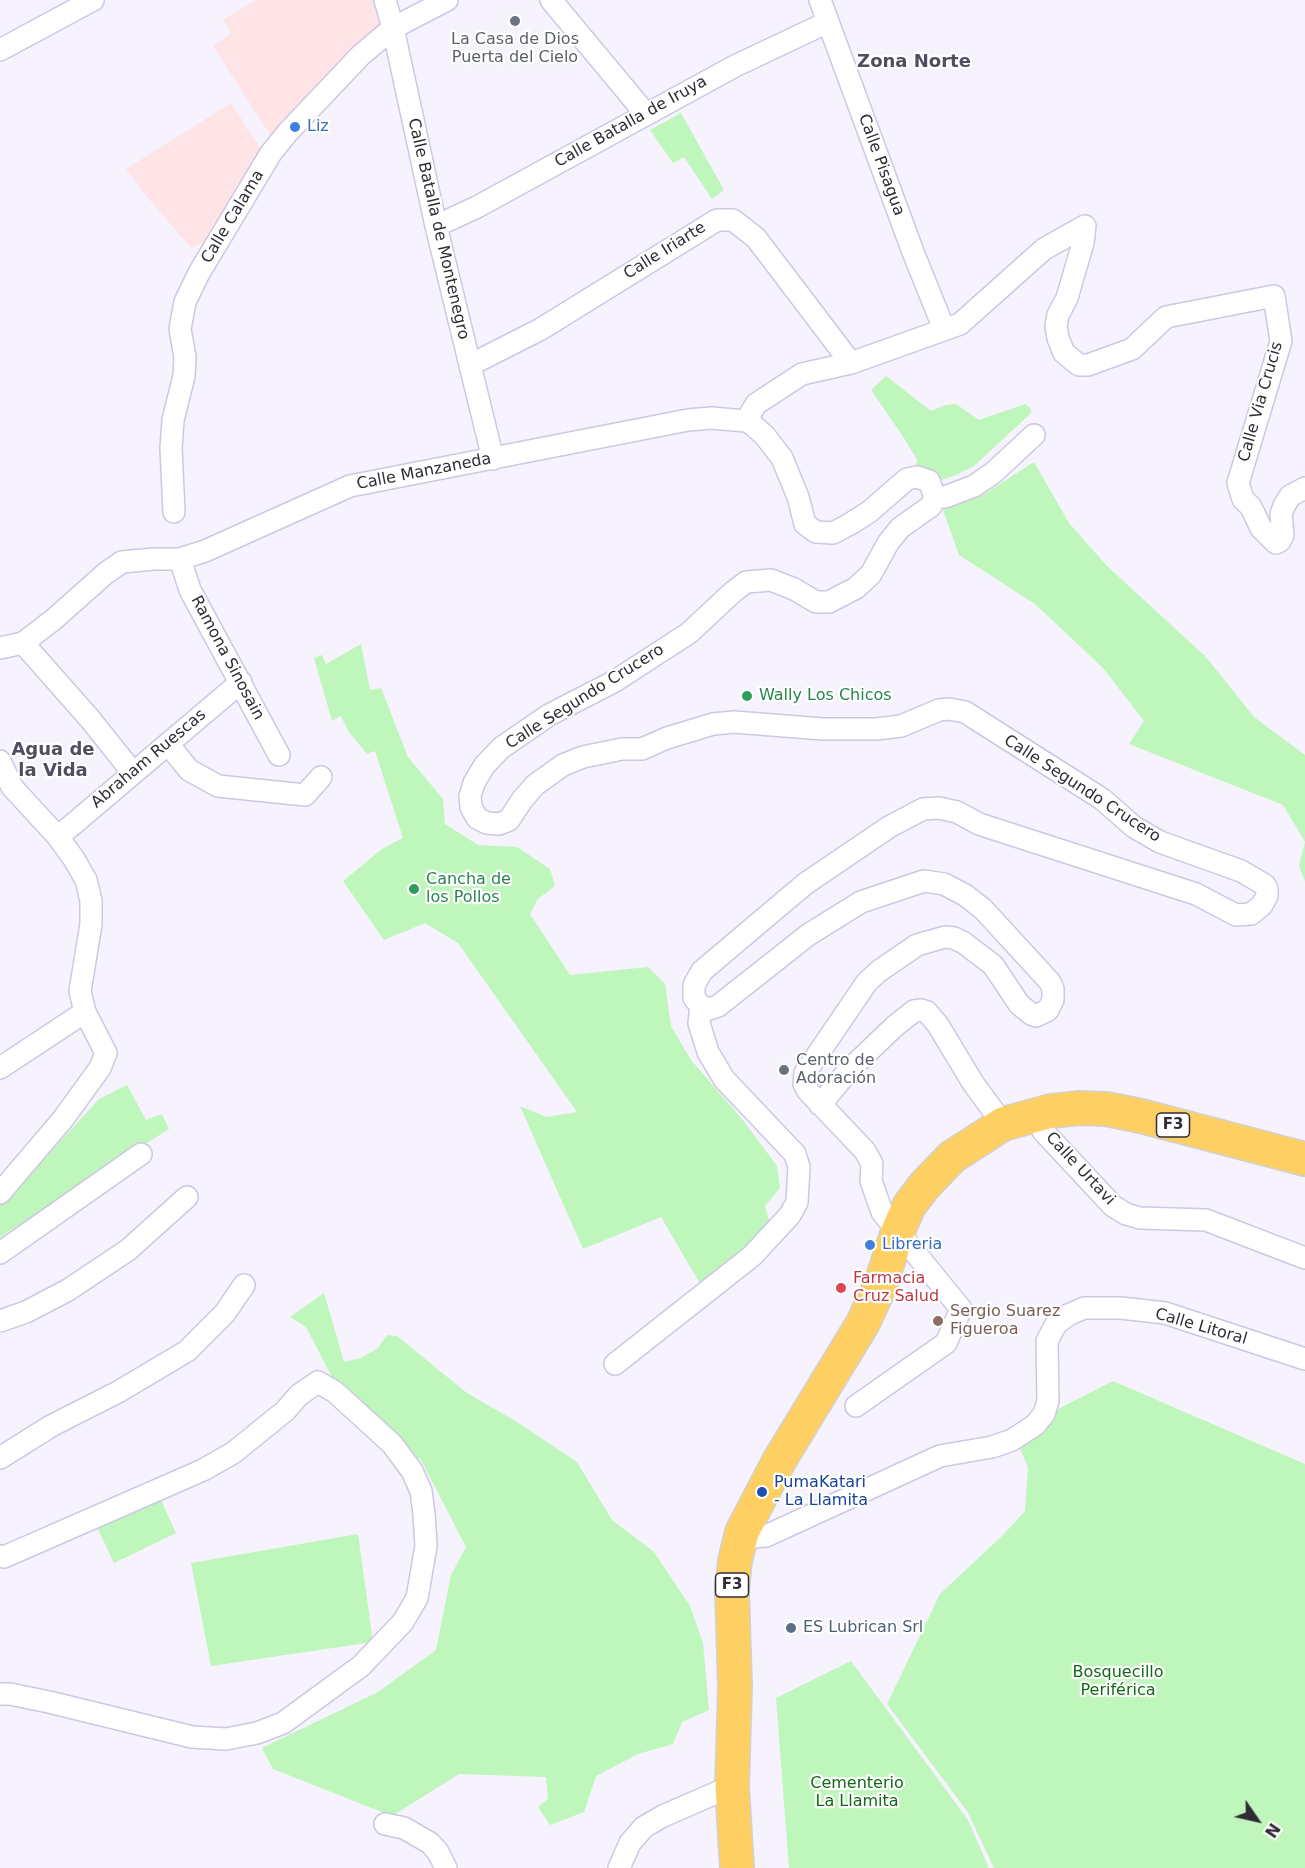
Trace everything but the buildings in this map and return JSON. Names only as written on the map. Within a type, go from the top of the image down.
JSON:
[{"type":"highway","name":"F3","points":[[737,1868],[732,1786],[735,1687],[732,1590],[735,1562],[742,1532],[779,1461],[863,1323],[880,1286],[898,1231],[909,1206],[952,1157],[1003,1125],[1039,1114],[1080,1108],[1106,1108],[1305,1159]]},
{"type":"street","points":[[0,50],[93,0]]},
{"type":"street","name":"Calle Batalla de Montenegro","points":[[385,0],[436,226],[493,459]]},
{"type":"street","name":"Calle Calama","points":[[174,512],[171,448],[173,420],[184,376],[185,357],[180,329],[185,302],[204,265],[271,153],[327,89],[361,55],[393,28],[447,0]]},
{"type":"street","points":[[550,0],[645,113]]},
{"type":"street","name":"Calle Pisagua","points":[[820,0],[913,252],[944,329]]},
{"type":"street","name":"Calle Batalla de Iruya","points":[[436,226],[477,207],[645,113],[735,66],[828,22]]},
{"type":"street","name":"Calle Iriarte","points":[[470,365],[541,329],[717,220],[733,220],[756,238],[851,363]]},
{"type":"street","name":"Calle Via Crucis","points":[[746,421],[756,404],[802,374],[851,363],[960,324],[1044,249],[1085,226],[1083,243],[1056,326],[1064,353],[1079,365],[1088,365],[1132,349],[1166,317],[1274,296],[1281,341],[1238,483],[1243,499],[1251,507],[1261,528],[1276,543],[1283,535],[1281,514],[1284,506],[1290,496],[1305,488]]},
{"type":"street","name":"Calle Manzaneda","points":[[0,648],[24,643],[122,562],[180,559],[205,551],[350,486],[688,420],[711,418],[746,421]]},
{"type":"street","points":[[746,421],[765,436],[782,458],[798,497],[805,524],[816,532],[833,533],[869,512],[907,479],[917,477],[929,481],[935,497],[945,497],[974,486],[993,473],[1034,435]]},
{"type":"street","name":"Calle Segundo Crucero","points":[[701,1006],[694,998],[694,985],[702,971],[805,884],[889,827],[923,809],[939,808],[957,812],[989,828],[1196,894],[1236,915],[1251,914],[1262,905],[1267,897],[1267,889],[1261,881],[1241,871],[1160,842],[1134,827],[1102,799],[965,712],[949,709],[939,710],[901,726],[876,729],[823,729],[734,722],[713,724],[675,735],[642,749],[622,749],[583,757],[563,765],[535,785],[522,800],[512,817],[504,823],[487,823],[474,814],[470,796],[474,783],[484,766],[501,748],[549,715],[615,681],[689,633],[746,582],[771,580],[794,589],[816,602],[829,602],[856,588],[871,574],[888,543],[900,528],[928,510],[935,497]]},
{"type":"street","name":"Ramona Sinosain","points":[[180,559],[190,590],[279,755]]},
{"type":"street","points":[[24,643],[133,773]]},
{"type":"street","name":"Abraham Ruescas","points":[[58,837],[241,682]]},
{"type":"street","points":[[168,744],[189,771],[218,786],[305,795],[321,777]]},
{"type":"street","points":[[0,761],[12,786],[58,837],[86,880],[91,901],[92,924],[80,991],[85,1012],[106,1053],[100,1068],[63,1119],[0,1193]]},
{"type":"street","points":[[615,1364],[752,1256],[790,1215],[797,1202],[799,1167],[795,1154],[724,1079],[708,1052],[699,1023],[701,1006],[709,1009],[718,1006],[808,935],[861,902],[924,881],[944,884],[965,895],[999,925],[1050,982],[1053,989],[1053,1000],[1048,1010],[1036,1016],[1018,1004],[993,965],[964,943],[945,937],[917,945],[879,970],[867,982],[805,1073],[804,1083],[820,1105],[865,1151],[872,1164],[871,1181],[882,1212],[961,1309],[946,1343],[856,1406]]},
{"type":"street","points":[[820,1105],[849,1070],[895,1026],[914,1011],[921,1010],[927,1012],[938,1024],[973,1083],[1003,1125]]},
{"type":"street","points":[[0,1068],[85,1012]]},
{"type":"street","name":"Calle Urtavi","points":[[1039,1114],[1043,1131],[1113,1206],[1126,1214],[1140,1218],[1206,1220],[1305,1258]]},
{"type":"street","points":[[0,1253],[141,1154]]},
{"type":"street","points":[[0,1322],[26,1312],[68,1290],[128,1250],[187,1197]]},
{"type":"street","points":[[0,1458],[51,1426],[118,1392],[187,1351],[225,1313],[244,1285]]},
{"type":"street","name":"Calle Litoral","points":[[742,1532],[754,1537],[766,1536],[940,1456],[992,1447],[1012,1440],[1035,1425],[1044,1414],[1048,1401],[1047,1341],[1056,1324],[1084,1308],[1121,1308],[1165,1313],[1305,1359]]},
{"type":"street","points":[[0,1556],[3,1557],[203,1470],[233,1453],[285,1411],[299,1395],[318,1382],[335,1392],[392,1444],[412,1471],[421,1491],[426,1546],[417,1598],[403,1622],[361,1666],[283,1723],[257,1734],[226,1739],[192,1737],[49,1702],[0,1694]]},
{"type":"street","points":[[619,1868],[630,1843],[644,1827],[663,1816],[732,1786]]},
{"type":"street","points":[[385,1824],[404,1828],[430,1843],[438,1852],[446,1868]]},
{"type":"shaded area","points":[[255,0],[375,0],[382,30],[275,136],[270,135],[213,46],[231,33],[223,20]]},
{"type":"shaded area","points":[[231,103],[262,151],[215,234],[192,249],[126,169]]},
{"type":"green space","points":[[681,113],[724,190],[712,199],[684,157],[673,163],[650,130]]},
{"type":"green space","points":[[886,376],[931,411],[945,405],[956,404],[979,420],[1025,404],[1030,408],[1031,413],[974,466],[941,480],[916,466],[917,460],[904,438],[871,390]]},
{"type":"green space","points":[[1034,462],[1069,523],[1106,565],[1206,657],[1254,717],[1305,755],[1305,842],[1283,805],[1129,744],[1144,721],[1103,668],[1035,604],[959,555],[943,510],[983,495]]},
{"type":"green space","points":[[361,644],[370,690],[381,688],[408,757],[443,799],[445,824],[478,845],[517,847],[550,869],[555,886],[538,899],[530,914],[570,975],[648,967],[665,984],[671,1026],[691,1060],[742,1119],[777,1166],[780,1188],[765,1206],[771,1228],[702,1287],[661,1217],[583,1249],[520,1106],[546,1117],[577,1112],[458,943],[425,923],[384,940],[343,881],[382,849],[403,838],[375,751],[367,754],[348,731],[341,716],[332,721],[314,658],[322,655],[326,664]]},
{"type":"green space","points":[[1305,842],[1305,881],[1299,866]]},
{"type":"green space","points":[[127,1085],[146,1120],[162,1114],[169,1129],[0,1237],[0,1205],[99,1099]]},
{"type":"green space","points":[[324,1293],[344,1362],[361,1358],[378,1348],[387,1335],[397,1336],[467,1393],[517,1422],[577,1462],[612,1520],[654,1552],[690,1606],[703,1643],[709,1710],[682,1722],[673,1744],[638,1754],[596,1776],[584,1812],[550,1825],[538,1807],[548,1799],[546,1777],[459,1774],[392,1816],[273,1769],[262,1748],[378,1692],[436,1650],[451,1575],[466,1547],[420,1458],[402,1464],[355,1421],[306,1327],[290,1317]]},
{"type":"green space","name":"Bosquecillo Periférica","points":[[1113,1381],[1305,1464],[1305,1868],[994,1868],[967,1811],[887,1704],[940,1594],[1025,1511],[1028,1468],[1015,1436],[1052,1412]]},
{"type":"green space","points":[[159,1496],[176,1533],[114,1563],[97,1527]]},
{"type":"green space","points":[[358,1534],[373,1642],[211,1666],[191,1563]]},
{"type":"green space","name":"Cementerio La Llamita","points":[[851,1661],[968,1820],[989,1868],[789,1868],[776,1698]]},
{"type":"place","name":"La Casa de Dios Puerta del Cielo","points":[[515,21]]},
{"type":"place","name":"Liz","points":[[295,127]]},
{"type":"place","name":"Wally Los Chicos","points":[[747,696]]},
{"type":"place","name":"Cancha de los Pollos","points":[[414,889]]},
{"type":"place","name":"Centro de Adoración","points":[[784,1070]]},
{"type":"place","name":"Libreria","points":[[870,1245]]},
{"type":"place","name":"Farmacia Cruz Salud","points":[[841,1288]]},
{"type":"place","name":"Sergio Suarez Figueroa","points":[[938,1321]]},
{"type":"place","name":"PumaKatari - La Llamita","points":[[762,1492]]},
{"type":"place","name":"ES Lubrican Srl","points":[[791,1628]]},
{"type":"district","name":"Zona Norte","points":[[914,62]]},
{"type":"district","name":"Agua de la Vida","points":[[53,760]]}]
